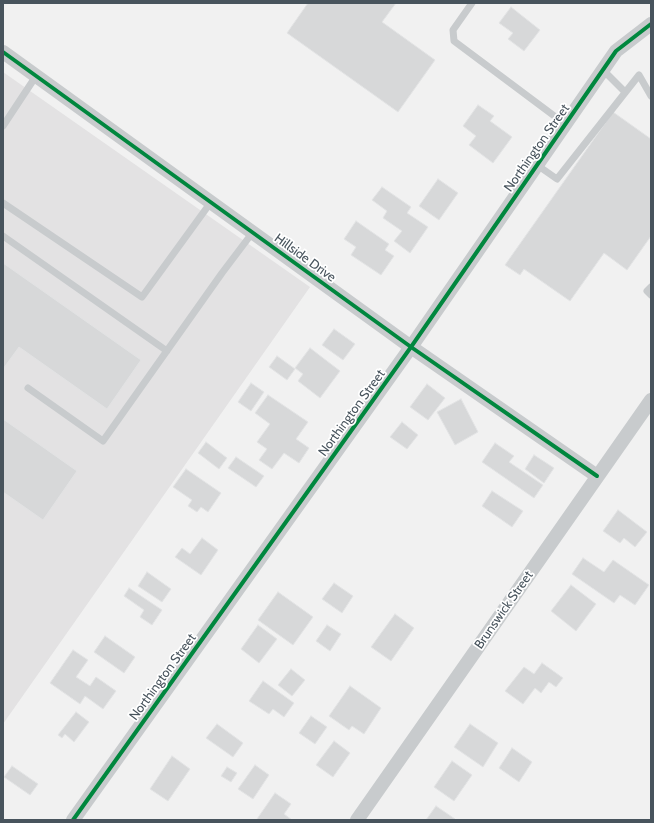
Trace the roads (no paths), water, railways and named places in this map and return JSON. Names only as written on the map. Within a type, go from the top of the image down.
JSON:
[{"type":"street","name":"Northington Street","points":[[73,820],[411,347],[616,51],[651,24]]},
{"type":"street","name":"Hillside Drive","points":[[3,52],[411,347],[597,476]]},
{"type":"street","name":"Brunswick Street","points":[[357,820],[651,400]]},
{"type":"lane","points":[[472,3],[452,30],[454,41],[565,124]]},
{"type":"lane","points":[[603,70],[625,92]]},
{"type":"lane","points":[[537,165],[557,179],[639,74],[651,96]]},
{"type":"lane","points":[[3,126],[36,76]]},
{"type":"lane","points":[[3,203],[142,297],[211,202]]},
{"type":"lane","points":[[28,388],[103,441],[252,232]]},
{"type":"lane","points":[[3,236],[167,351]]},
{"type":"lane","points":[[651,287],[647,292],[651,295]]}]
